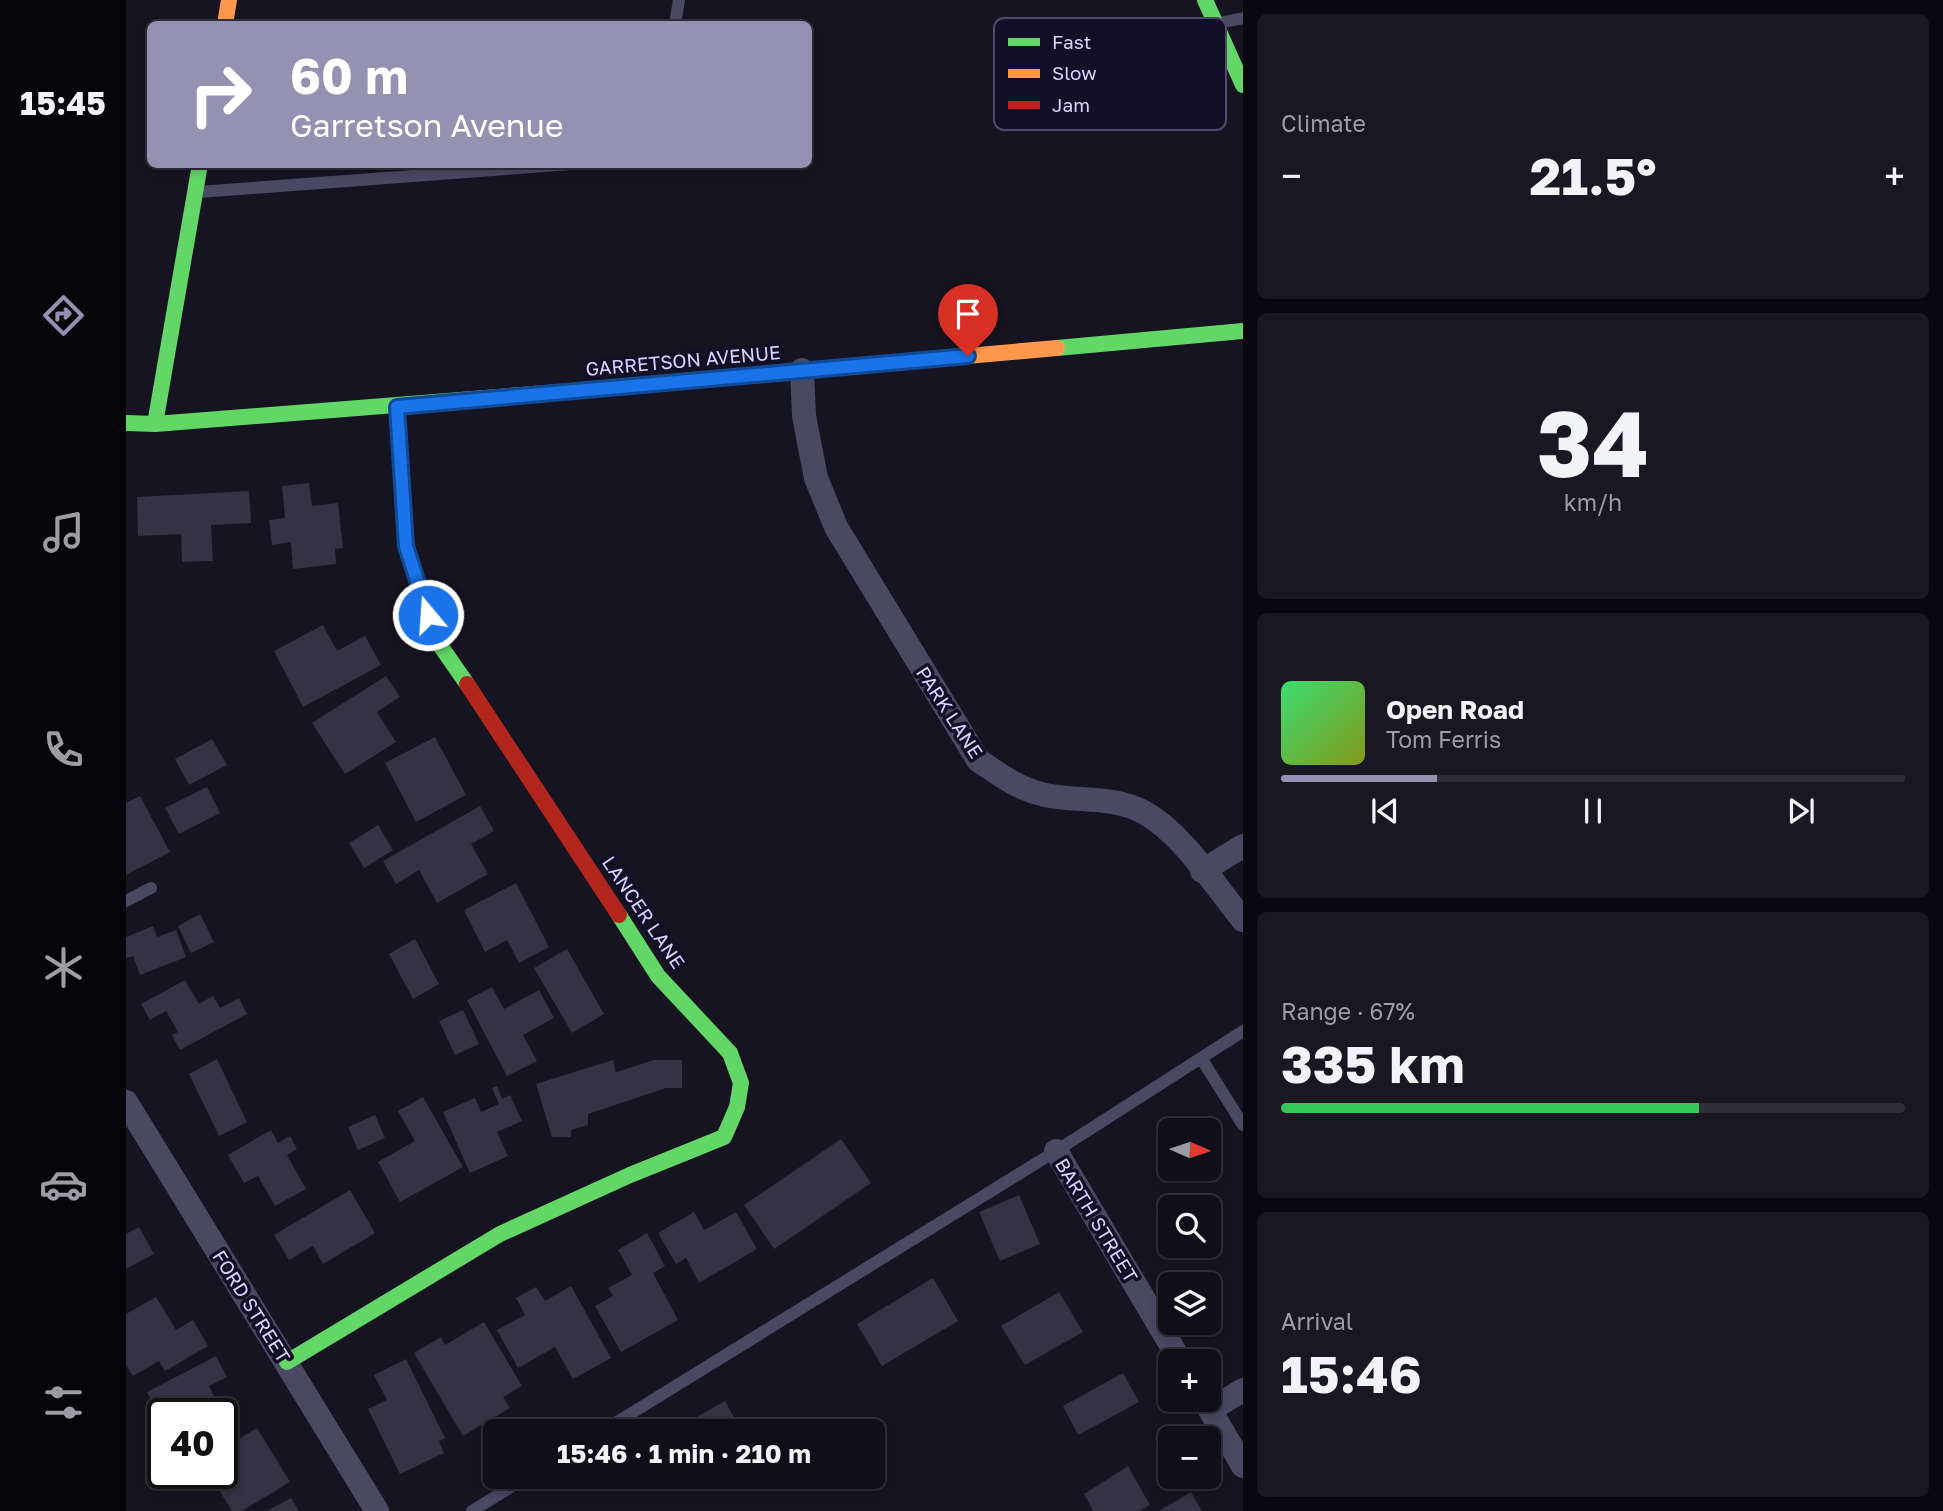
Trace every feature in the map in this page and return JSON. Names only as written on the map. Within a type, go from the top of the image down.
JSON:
[{"type":"street","points":[[226,21],[229,0]]},
{"type":"street","points":[[1205,0],[1212,18]]},
{"type":"street","points":[[1226,48],[1243,85]]},
{"type":"street","points":[[141,424],[199,168]]},
{"type":"street","name":"GARRETSON AVENUE","points":[[126,431],[141,424],[397,407],[1243,331]]},
{"type":"street","name":"PARK LANE","points":[[802,370],[804,416],[816,478],[836,527],[978,760],[1020,787],[1046,795],[1117,803],[1143,811],[1167,827],[1243,920]]},
{"type":"street","name":"LANCER LANE","points":[[287,1362],[500,1234],[630,1175],[724,1137],[737,1107],[741,1083],[730,1053],[659,976],[525,768],[435,639],[406,546],[397,407]]},
{"type":"street","points":[[1202,871],[1243,845]]},
{"type":"street","name":"FORD STREET","points":[[126,1102],[377,1511]]},
{"type":"street","name":"BARTH STREET","points":[[1056,1151],[1173,1349]]},
{"type":"street","points":[[1221,1399],[1243,1390]]},
{"type":"street","points":[[1211,1412],[1243,1466]]},
{"type":"lane","points":[[676,21],[679,0]]},
{"type":"lane","points":[[195,193],[520,168]]},
{"type":"lane","points":[[126,901],[151,888]]},
{"type":"lane","points":[[622,1419],[1056,1151],[1243,1031]]},
{"type":"lane","points":[[1201,1058],[1243,1125]]},
{"type":"lane","points":[[472,1511],[508,1489]]},
{"type":"building","points":[[309,483],[312,506],[338,503],[343,548],[335,549],[336,564],[293,569],[291,542],[272,545],[269,520],[285,518],[282,486]]},
{"type":"building","points":[[249,491],[251,523],[211,525],[213,561],[182,562],[181,534],[138,536],[137,497]]},
{"type":"building","points":[[323,625],[337,651],[365,636],[381,665],[303,707],[274,651]]},
{"type":"building","points":[[386,676],[400,697],[377,712],[396,742],[345,774],[312,723]]},
{"type":"building","points":[[435,737],[466,795],[416,822],[385,763]]},
{"type":"building","points":[[212,739],[227,765],[189,785],[175,759]]},
{"type":"building","points":[[207,787],[220,813],[179,834],[165,808]]},
{"type":"building","points":[[140,796],[170,852],[126,875],[126,803]]},
{"type":"building","points":[[480,806],[494,831],[471,844],[488,874],[437,903],[419,870],[396,884],[383,861]]},
{"type":"building","points":[[378,825],[393,850],[364,868],[349,843]]},
{"type":"building","points":[[516,883],[549,947],[519,963],[507,940],[485,952],[464,910]]},
{"type":"building","points":[[200,914],[214,942],[191,953],[178,926]]},
{"type":"building","points":[[153,926],[157,937],[176,930],[186,957],[140,975],[133,956],[126,958],[126,937]]},
{"type":"building","points":[[415,939],[439,984],[413,999],[389,954]]},
{"type":"building","points":[[567,949],[604,1014],[572,1033],[534,968]]},
{"type":"building","points":[[185,980],[199,1004],[213,996],[220,1008],[239,998],[247,1014],[180,1050],[172,1035],[178,1032],[166,1011],[150,1020],[141,1004]]},
{"type":"building","points":[[492,987],[504,1009],[539,990],[554,1018],[523,1035],[537,1061],[507,1076],[467,1000]]},
{"type":"building","points":[[463,1010],[479,1044],[455,1055],[439,1021]]},
{"type":"building","points":[[217,1059],[247,1122],[219,1136],[189,1074]]},
{"type":"building","points":[[613,1060],[616,1072],[654,1060],[682,1060],[682,1088],[666,1088],[588,1114],[588,1125],[571,1130],[571,1137],[552,1137],[536,1084]]},
{"type":"building","points":[[497,1086],[502,1099],[510,1095],[522,1121],[497,1132],[508,1156],[470,1173],[443,1112],[475,1098],[481,1112],[499,1104],[492,1088]]},
{"type":"building","points":[[423,1097],[463,1167],[400,1202],[378,1162],[415,1141],[398,1111]]},
{"type":"building","points":[[375,1115],[385,1138],[358,1150],[348,1127]]},
{"type":"building","points":[[271,1130],[278,1143],[290,1136],[297,1149],[287,1155],[306,1189],[275,1206],[258,1176],[244,1183],[228,1155]]},
{"type":"building","points":[[841,1139],[871,1183],[774,1249],[744,1205]]},
{"type":"building","points":[[350,1190],[375,1233],[323,1264],[313,1246],[289,1260],[274,1235]]},
{"type":"building","points":[[1019,1195],[1040,1244],[1000,1261],[979,1212]]},
{"type":"building","points":[[694,1212],[704,1230],[736,1212],[757,1249],[699,1283],[686,1258],[676,1264],[658,1233]]},
{"type":"building","points":[[139,1227],[154,1254],[126,1269],[126,1234]]},
{"type":"building","points":[[647,1233],[665,1266],[653,1273],[678,1320],[621,1352],[595,1306],[613,1296],[608,1288],[632,1275],[618,1250]]},
{"type":"building","points":[[933,1278],[958,1321],[882,1366],[857,1324]]},
{"type":"building","points":[[571,1286],[611,1358],[573,1379],[555,1347],[518,1368],[497,1330],[525,1315],[516,1298],[536,1287],[545,1301]]},
{"type":"building","points":[[1059,1292],[1083,1332],[1025,1365],[1001,1326]]},
{"type":"building","points":[[156,1297],[176,1330],[193,1320],[208,1346],[165,1371],[159,1361],[133,1376],[126,1365],[126,1314]]},
{"type":"building","points":[[484,1322],[522,1386],[503,1397],[510,1408],[492,1419],[483,1419],[483,1424],[463,1436],[414,1353],[441,1337],[445,1345]]},
{"type":"building","points":[[216,1356],[227,1377],[209,1386],[215,1398],[150,1398],[147,1392]]},
{"type":"building","points":[[406,1359],[445,1438],[439,1441],[444,1453],[400,1474],[368,1409],[387,1400],[374,1375]]},
{"type":"building","points":[[1123,1373],[1139,1402],[1078,1435],[1063,1406]]},
{"type":"building","points":[[725,1401],[735,1419],[693,1419]]},
{"type":"building","points":[[257,1428],[290,1482],[242,1511],[232,1511],[219,1489],[238,1489],[238,1439]]},
{"type":"building","points":[[1128,1466],[1150,1505],[1139,1511],[1093,1511],[1084,1494]]},
{"type":"building","points":[[1191,1492],[1202,1511],[1159,1511]]},
{"type":"building","points":[[291,1498],[299,1511],[267,1511]]},
{"type":"traffic: fast","points":[[1205,0],[1213,18]]},
{"type":"traffic: fast","points":[[1226,47],[1243,85]]},
{"type":"traffic: fast","points":[[155,424],[199,168]]},
{"type":"traffic: fast","points":[[1057,348],[1243,331]]},
{"type":"traffic: fast","points":[[126,423],[155,424],[572,391]]},
{"type":"traffic: fast","points":[[397,407],[406,546],[435,638],[467,684]]},
{"type":"traffic: fast","points":[[287,1362],[500,1234],[630,1175],[724,1137],[737,1107],[741,1083],[730,1053],[658,976],[619,915]]},
{"type":"traffic: slow","points":[[226,21],[229,0]]},
{"type":"traffic: slow","points":[[572,391],[1057,348]]},
{"type":"traffic: jam","points":[[467,684],[619,915]]},
{"type":"route","points":[[428,615],[406,546],[397,407],[968,356]]}]
